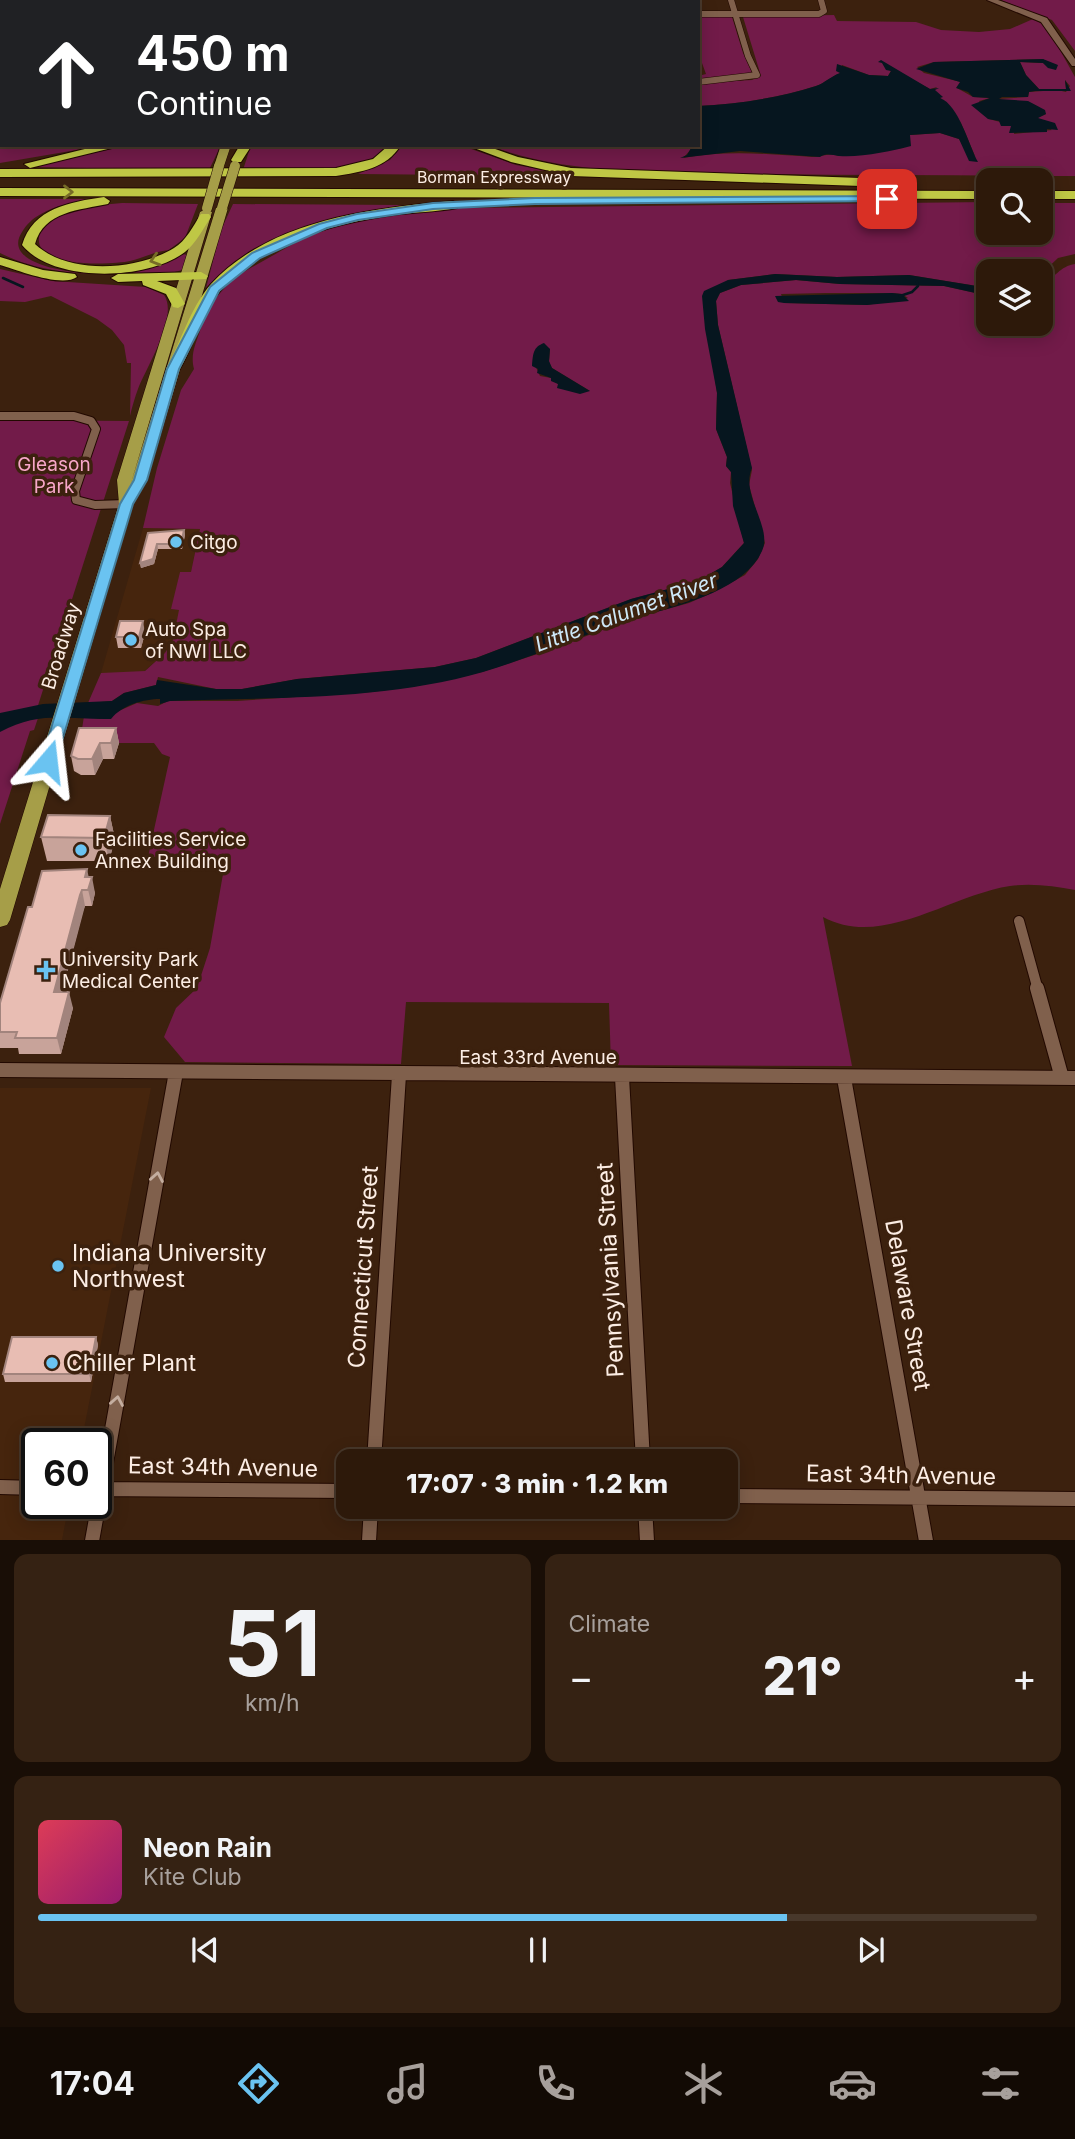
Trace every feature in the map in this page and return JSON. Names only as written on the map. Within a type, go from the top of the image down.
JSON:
[{"type":"highway","points":[[0,167],[75,156],[110,147]]},
{"type":"highway","points":[[236,163],[245,147]]},
{"type":"highway","points":[[0,173],[336,172],[386,158],[394,147]]},
{"type":"highway","points":[[478,147],[515,160],[570,172],[607,175],[819,178],[894,183]]},
{"type":"highway","name":"Borman Expressway","points":[[0,180],[976,183]]},
{"type":"highway","points":[[1053,183],[1075,183]]},
{"type":"highway","name":"Borman Expressway","points":[[0,192],[976,195]]},
{"type":"highway","points":[[206,213],[189,242],[178,251],[125,267],[102,269],[59,265],[42,259],[28,244],[29,235],[46,217],[62,210],[102,201],[911,199],[953,195]]},
{"type":"highway","points":[[1053,195],[1075,195]]},
{"type":"highway","points":[[173,369],[186,348],[206,300],[219,283],[256,255],[288,239],[323,226],[396,210],[535,201]]},
{"type":"highway","points":[[0,261],[42,274],[144,281],[164,286],[175,296],[178,304]]},
{"type":"highway","points":[[105,278],[194,276]]},
{"type":"main road","name":"Broadway","points":[[0,920],[126,504],[140,480],[173,369],[206,213],[225,147]]},
{"type":"main road","name":"Broadway","points":[[126,504],[124,480],[178,304],[194,276],[222,208],[240,147]]},
{"type":"street","points":[[700,82],[757,76],[731,0]]},
{"type":"street","points":[[700,15],[823,13],[821,0]]},
{"type":"street","points":[[991,0],[1044,20],[1075,64]]},
{"type":"street","points":[[0,416],[74,416],[91,421],[96,429],[75,491],[76,500],[95,505],[126,504]]},
{"type":"street","points":[[1019,921],[1069,1078]]},
{"type":"street","name":"East 33rd Avenue","points":[[0,1070],[622,1077],[1069,1078]]},
{"type":"street","points":[[110,1428],[176,1072]]},
{"type":"street","name":"Connecticut Street","points":[[375,1449],[399,1075]]},
{"type":"street","name":"Pennsylvania Street","points":[[622,1077],[642,1449]]},
{"type":"street","name":"Delaware Street","points":[[844,1078],[926,1540]]},
{"type":"street","points":[[0,1488],[21,1488]]},
{"type":"street","name":"East 34th Avenue","points":[[112,1489],[336,1491]]},
{"type":"street","name":"East 34th Avenue","points":[[738,1496],[1075,1499]]},
{"type":"street","points":[[92,1540],[95,1519]]},
{"type":"street","points":[[369,1540],[370,1519]]},
{"type":"street","points":[[646,1519],[647,1540]]},
{"type":"shaded area","points":[[143,528],[200,529],[191,572],[180,572],[172,609],[180,610],[173,640],[165,653],[142,673],[101,673]]},
{"type":"shaded area","name":"Indiana University Northwest","points":[[0,1088],[151,1088],[84,1428],[21,1428],[21,1519],[66,1519],[62,1540],[0,1540]]},
{"type":"green space","points":[[1001,0],[1075,0],[1075,51],[1052,20]]},
{"type":"green space","points":[[834,15],[837,21],[916,22],[941,30],[979,32],[1010,29],[1033,19],[1044,25],[1051,34],[1075,77],[1075,176],[1053,176],[1053,168],[976,168],[976,176],[634,171],[575,166],[494,147],[693,147],[683,158],[731,153],[812,157],[903,148],[910,141],[910,135],[940,133],[959,139],[967,151],[975,156],[961,123],[934,90],[937,87],[930,89],[882,63],[891,71],[888,76],[869,75],[842,65],[841,73],[819,85],[802,90],[758,100],[700,106],[700,83],[752,80],[761,76],[743,17]],"holes":[[[1043,59],[1056,70],[1043,63],[1020,62],[1026,75],[1039,89],[1066,89],[1065,80],[1070,86],[1066,92],[1029,92],[1028,97],[998,99],[1035,105],[1046,114],[1037,118],[1052,130],[1014,134],[1015,126],[989,119],[979,101],[990,98],[973,97],[957,88],[961,82],[924,73],[917,67],[934,62]]]},
{"type":"green space","points":[[700,17],[732,17],[753,75],[700,80],[700,76],[706,74],[702,63]]},
{"type":"green space","points":[[0,147],[94,147],[0,163]]},
{"type":"green space","points":[[121,147],[220,147],[209,170],[25,167]]},
{"type":"green space","points":[[250,147],[385,147],[376,156],[342,168],[299,171],[243,170]]},
{"type":"green space","points":[[401,147],[466,147],[516,165],[578,176],[358,174],[390,160]]},
{"type":"green space","points":[[0,199],[87,199],[46,211],[22,232],[18,243],[21,251],[39,264],[64,271],[110,272],[179,253],[187,255],[182,270],[171,273],[84,274],[41,268],[20,262],[0,253]]},
{"type":"green space","points":[[976,202],[976,245],[1053,245],[1053,203],[1075,203],[1075,254],[1058,258],[1053,263],[1053,259],[976,259],[976,286],[909,275],[837,277],[775,274],[728,280],[705,312],[717,393],[716,429],[727,457],[726,466],[731,472],[730,483],[744,543],[722,567],[698,581],[631,599],[476,658],[435,667],[297,679],[242,689],[216,689],[158,677],[156,685],[124,693],[112,701],[88,703],[101,673],[145,671],[165,653],[173,640],[179,610],[171,609],[180,572],[191,572],[200,529],[143,528],[157,468],[181,390],[194,369],[196,344],[205,317],[215,299],[246,271],[308,237],[344,225],[456,208]],"holes":[[[541,346],[550,349],[549,362],[552,368],[590,391],[558,388],[558,384],[551,378],[540,376],[534,363]]]},
{"type":"green space","points":[[122,203],[198,204],[185,238],[170,249],[172,251],[162,251],[130,261],[90,263],[58,259],[46,253],[40,245],[40,233],[56,218],[88,207]]},
{"type":"green space","points":[[233,204],[402,205],[347,216],[247,255],[226,269],[206,288],[221,230]]},
{"type":"green space","points":[[1075,264],[1075,890],[1042,885],[1010,886],[987,891],[892,924],[869,927],[846,925],[823,917],[852,1066],[611,1065],[609,1003],[406,1002],[401,1064],[185,1062],[164,1037],[176,1008],[197,988],[210,948],[226,857],[148,857],[170,757],[162,754],[154,743],[81,743],[95,728],[82,729],[84,716],[100,719],[137,703],[158,706],[168,701],[237,701],[372,692],[417,686],[482,672],[628,620],[689,603],[714,592],[745,575],[758,559],[765,543],[749,485],[752,470],[718,325],[716,301],[720,293],[741,285],[796,280],[840,284],[944,286],[976,293],[976,336],[1053,336],[1053,277]],"holes":[[[781,294],[902,294],[908,298],[867,305],[784,303]]]},
{"type":"green space","points":[[0,269],[52,281],[146,287],[164,295],[168,304],[164,328],[138,389],[130,416],[131,363],[127,363],[124,345],[112,330],[97,319],[51,296],[25,302],[0,301]]},
{"type":"green space","name":"Gleason Park","points":[[0,420],[129,421],[34,718],[38,718],[34,730],[30,731],[0,824]]},
{"type":"water","points":[[1043,59],[1058,65],[1056,70],[1043,63],[1020,62],[1026,75],[1039,89],[1066,89],[1065,80],[1071,91],[1035,91],[1029,92],[1028,97],[999,99],[1028,101],[1045,110],[1046,114],[1038,118],[1055,123],[1058,130],[1047,129],[1047,132],[1009,133],[1011,126],[1001,126],[999,121],[988,119],[971,105],[990,98],[973,97],[956,88],[960,82],[916,69],[934,62]]},
{"type":"water","points":[[881,60],[930,89],[939,88],[935,90],[958,117],[978,162],[969,161],[959,139],[940,133],[910,135],[911,146],[856,156],[820,157],[740,151],[680,158],[687,155],[691,148],[700,147],[700,106],[758,100],[816,86],[840,73],[836,71],[837,64],[869,75],[888,76],[891,71],[878,62]]},
{"type":"water","name":"Little Calumet River","points":[[775,274],[837,277],[909,275],[976,286],[976,293],[944,286],[840,284],[796,280],[741,285],[720,293],[716,301],[718,325],[752,468],[750,489],[761,521],[764,542],[754,564],[728,585],[696,600],[620,622],[613,628],[608,627],[515,662],[445,681],[328,696],[170,701],[160,704],[160,699],[154,699],[127,707],[111,719],[42,718],[0,732],[0,713],[43,704],[112,701],[124,693],[156,685],[157,680],[216,689],[242,689],[297,679],[435,667],[476,658],[631,599],[698,581],[722,567],[744,543],[733,506],[731,472],[726,466],[727,457],[716,429],[717,393],[702,296],[704,291],[728,280]]},
{"type":"water","points":[[902,294],[909,301],[867,305],[784,303],[778,302],[775,296]]},
{"type":"water","points":[[544,343],[550,349],[549,361],[552,368],[590,391],[580,394],[557,388],[558,384],[551,381],[551,378],[537,373],[538,369],[532,366],[533,355]]},
{"type":"building","points":[[184,530],[181,544],[157,544],[153,559],[140,563],[148,533]]},
{"type":"building","points":[[120,621],[143,621],[139,637],[116,637]]},
{"type":"building","points":[[79,728],[116,728],[111,743],[100,743],[92,759],[78,759],[71,756]]},
{"type":"building","points":[[48,815],[110,816],[104,838],[41,837]]},
{"type":"building","name":"University Park Medical Center","points":[[87,869],[85,877],[92,877],[88,890],[82,890],[80,895],[54,992],[69,992],[57,1038],[15,1038],[17,1032],[0,1032],[0,1003],[28,907],[32,907],[42,871]]},
{"type":"building","name":"Chiller Plant","points":[[12,1337],[96,1337],[89,1374],[3,1374]]},
{"type":"waterway","points":[[3,278],[23,287]]},
{"type":"waterway","points":[[900,296],[912,292],[918,286],[917,282]]},
{"type":"place","name":"Citgo","points":[[176,542]]},
{"type":"place","name":"Auto Spa of NWI LLC","points":[[131,640]]},
{"type":"place","name":"Facilities Service Annex Building","points":[[81,850]]},
{"type":"place","name":"University Park Medical Center","points":[[46,970]]},
{"type":"place","name":"Indiana University Northwest","points":[[58,1266]]},
{"type":"place","name":"Chiller Plant","points":[[52,1363]]},
{"type":"route","points":[[48,761],[126,504],[140,480],[173,369],[186,348],[206,300],[214,289],[256,255],[323,226],[357,217],[433,206],[535,201],[887,199]]}]
